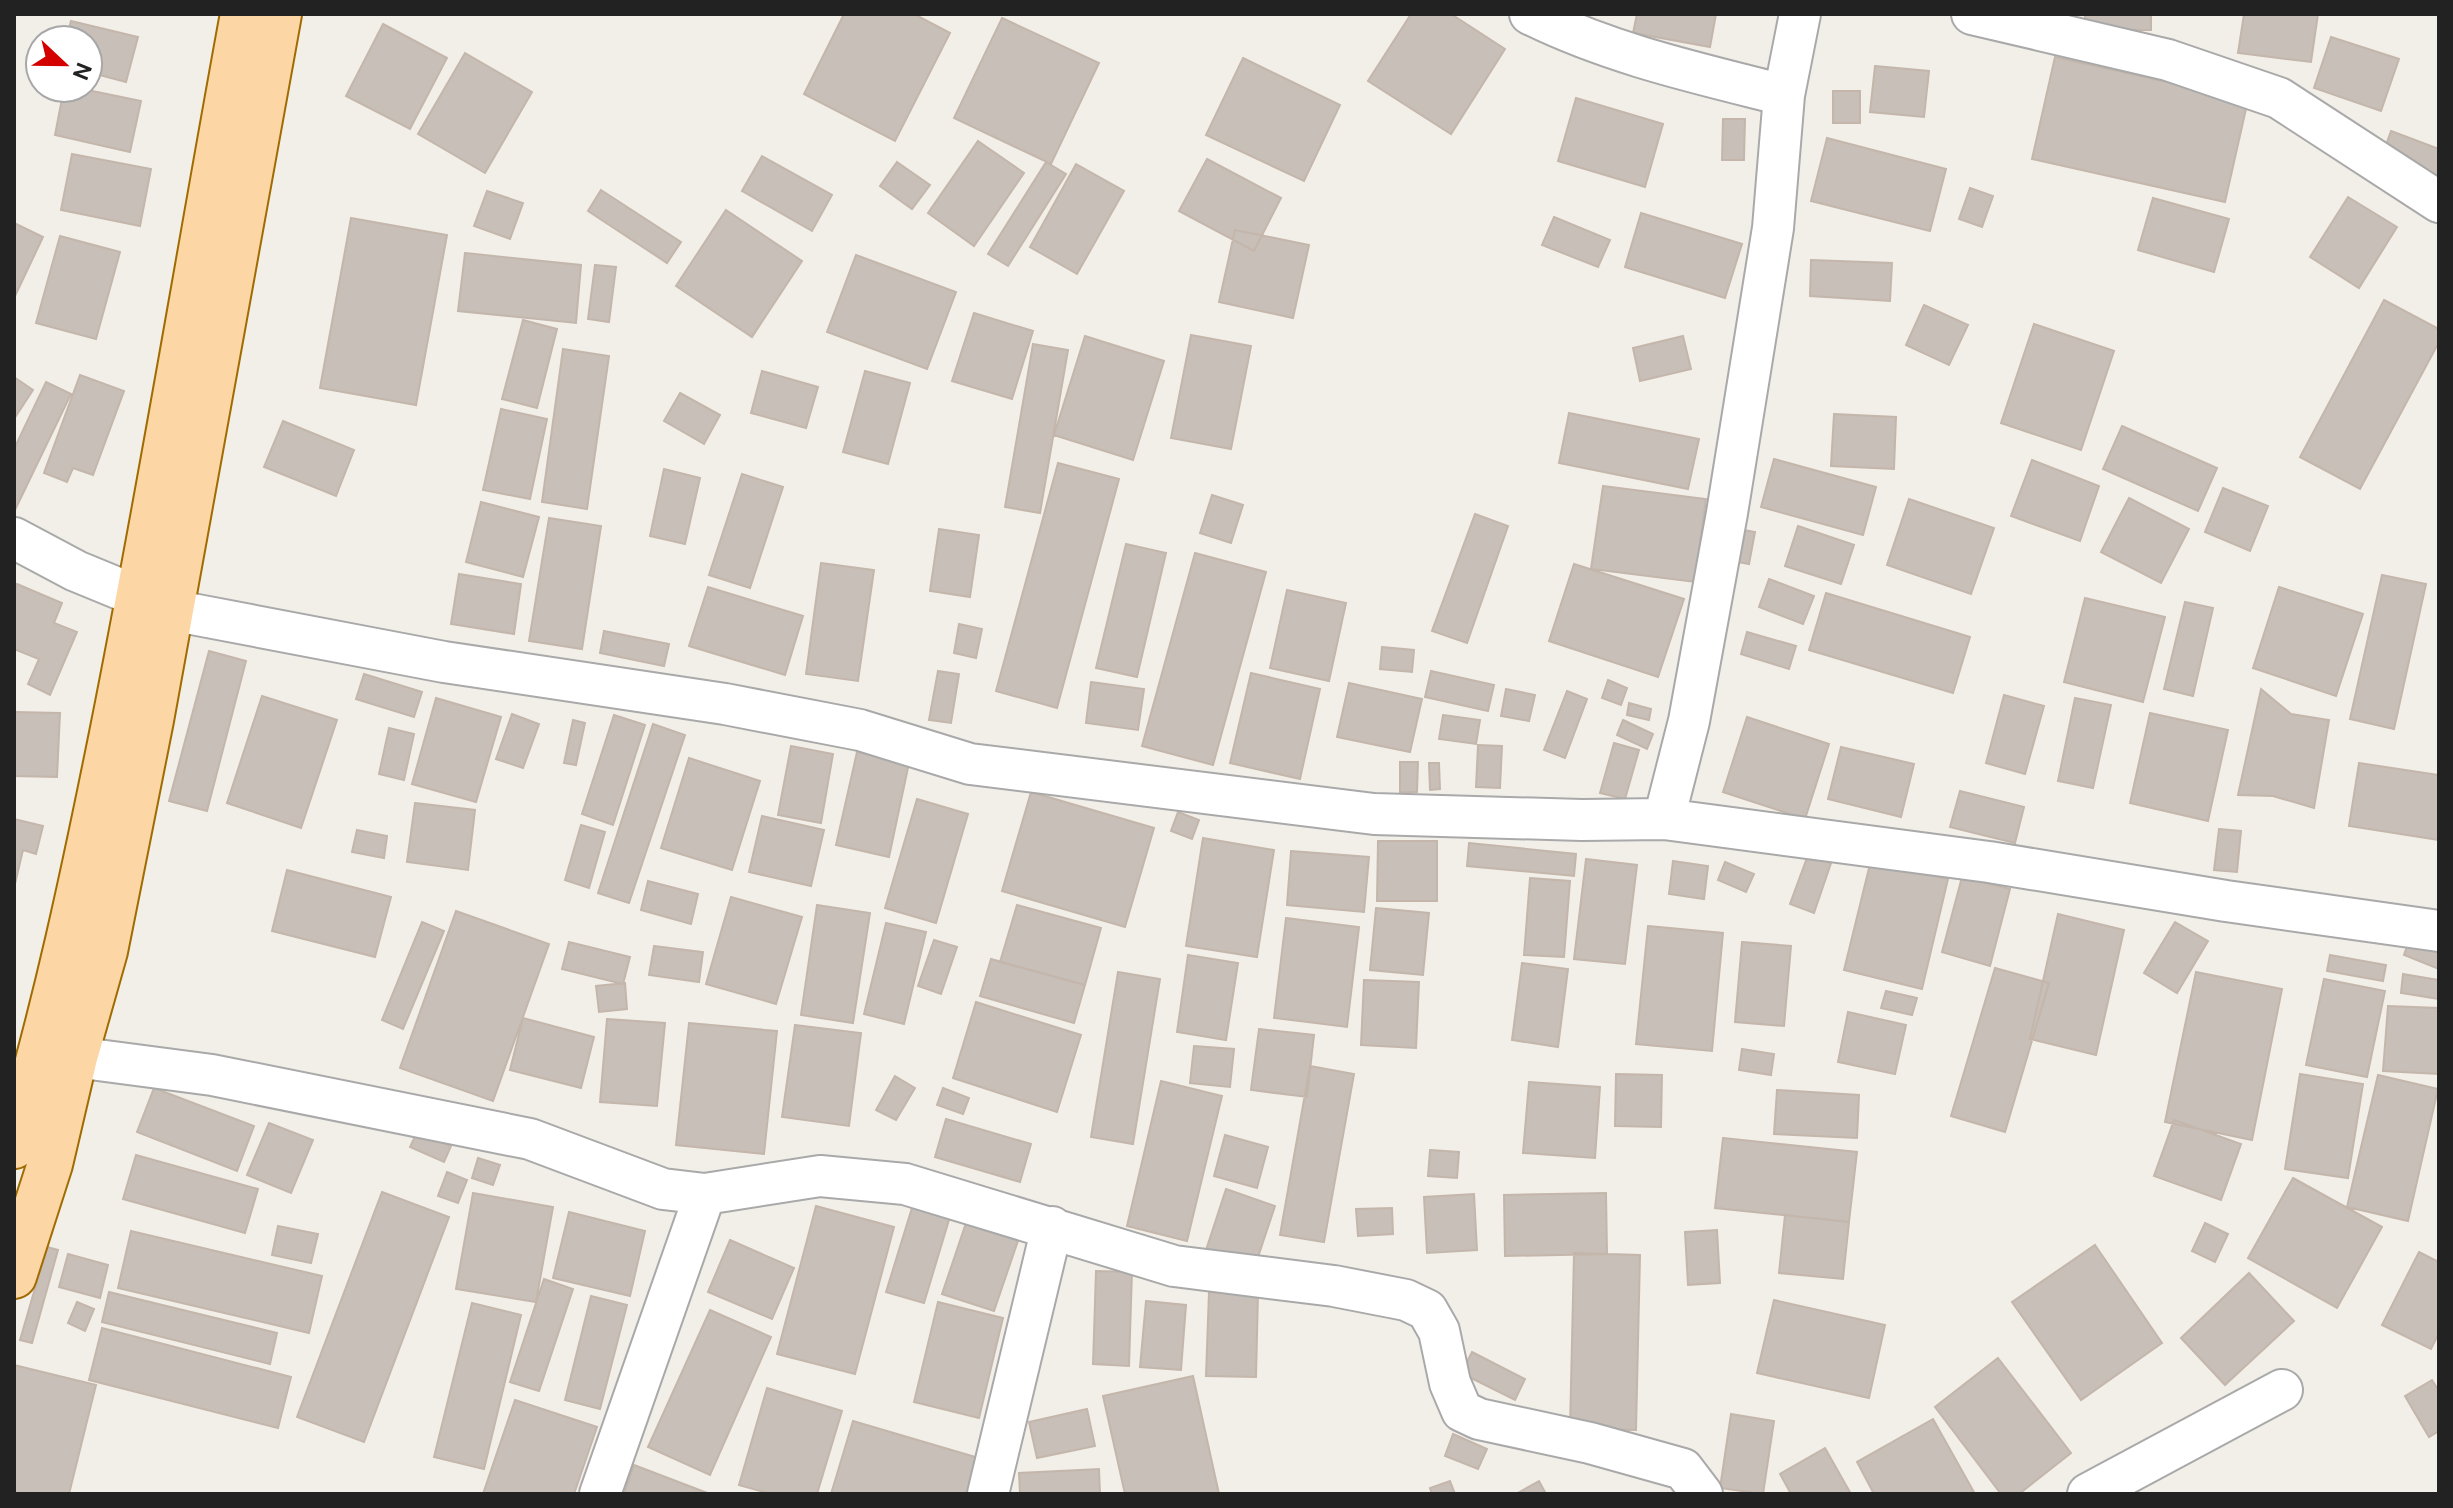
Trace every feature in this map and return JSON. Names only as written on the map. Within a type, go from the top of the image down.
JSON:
[{"type":"main road","points":[[14,1276],[50,1164],[75,1057],[105,951],[243,14]]},
{"type":"main road","points":[[14,1146],[61,979],[155,604],[279,14]]},
{"type":"street","points":[[1530,14],[1648,61],[1784,95]]},
{"type":"street","points":[[1664,819],[1689,721],[1727,513],[1773,228],[1784,95],[1800,14]]},
{"type":"street","points":[[1972,14],[2168,60],[2279,98],[2439,202]]},
{"type":"street","points":[[14,538],[76,571],[155,604],[444,662],[725,704],[830,724],[860,730],[970,764],[1374,814],[1582,820],[1664,819],[1989,862],[2226,901],[2439,931]]},
{"type":"street","points":[[75,1057],[212,1075],[530,1139],[663,1189],[705,1194],[820,1176],[905,1184],[1174,1266],[1334,1286],[1406,1300],[1427,1310],[1439,1331],[1450,1383],[1462,1411],[1479,1419],[1590,1443],[1683,1469],[1702,1494]]},
{"type":"street","points":[[600,1494],[705,1194]]},
{"type":"street","points":[[988,1494],[1052,1227]]},
{"type":"street","points":[[2088,1494],[2282,1390]]},
{"type":"building","points":[[844,14],[914,14],[950,33],[895,141],[804,94]]},
{"type":"building","points":[[1411,14],[1451,14],[1505,49],[1451,134],[1368,81]]},
{"type":"building","points":[[1637,14],[1716,14],[1710,47],[1633,33]]},
{"type":"building","points":[[2085,14],[2151,14],[2151,30],[2085,30]]},
{"type":"building","points":[[2244,14],[2318,14],[2311,62],[2238,53]]},
{"type":"building","points":[[1002,18],[1099,63],[1051,164],[954,118]]},
{"type":"building","points":[[383,24],[447,58],[410,129],[346,96]]},
{"type":"building","points":[[104,29],[138,37],[126,82],[104,76]]},
{"type":"building","points":[[2331,37],[2399,59],[2381,111],[2314,88]]},
{"type":"building","points":[[465,53],[532,92],[485,173],[418,134]]},
{"type":"building","points":[[2055,57],[2248,100],[2225,202],[2032,159]]},
{"type":"building","points":[[1243,58],[1340,105],[1304,181],[1206,135]]},
{"type":"building","points":[[1875,66],[1929,71],[1924,117],[1870,112]]},
{"type":"building","points":[[1833,91],[1860,91],[1860,123],[1833,123]]},
{"type":"building","points":[[104,93],[141,101],[130,152],[55,135],[61,104],[104,104]]},
{"type":"building","points":[[1576,98],[1663,124],[1645,187],[1558,161]]},
{"type":"building","points":[[1723,119],[1745,119],[1744,160],[1722,160]]},
{"type":"building","points":[[2391,131],[2439,149],[2439,182],[2381,159]]},
{"type":"building","points":[[1827,138],[1946,169],[1930,231],[1811,201]]},
{"type":"building","points":[[978,141],[1024,173],[974,246],[928,213]]},
{"type":"building","points":[[72,154],[151,169],[140,226],[61,210]]},
{"type":"building","points":[[762,156],[832,195],[812,231],[742,191]]},
{"type":"building","points":[[1207,159],[1281,198],[1254,251],[1179,211]]},
{"type":"building","points":[[897,162],[930,185],[912,209],[880,186]]},
{"type":"building","points":[[1046,162],[1066,174],[1008,266],[988,254]]},
{"type":"building","points":[[1076,164],[1124,191],[1077,274],[1030,247]]},
{"type":"building","points":[[1970,188],[1993,196],[1982,227],[1959,219]]},
{"type":"building","points":[[601,190],[681,242],[667,263],[588,211]]},
{"type":"building","points":[[487,191],[523,203],[510,239],[474,226]]},
{"type":"building","points":[[2348,197],[2397,227],[2359,288],[2310,257]]},
{"type":"building","points":[[2153,198],[2229,219],[2214,272],[2138,250]]},
{"type":"building","points":[[726,210],[802,261],[752,337],[676,286]]},
{"type":"building","points":[[1641,213],[1742,244],[1725,298],[1625,267]]},
{"type":"building","points":[[1554,217],[1610,240],[1598,267],[1542,245]]},
{"type":"building","points":[[351,218],[447,235],[416,405],[320,388]]},
{"type":"building","points":[[14,223],[43,237],[15,296],[14,295]]},
{"type":"building","points":[[1235,230],[1309,245],[1293,318],[1219,302]]},
{"type":"building","points":[[60,236],[120,252],[96,339],[36,323]]},
{"type":"building","points":[[465,253],[581,265],[576,323],[458,311]]},
{"type":"building","points":[[856,255],[956,292],[927,369],[827,332]]},
{"type":"building","points":[[1811,260],[1892,263],[1890,301],[1810,296]]},
{"type":"building","points":[[595,265],[616,267],[609,322],[588,319]]},
{"type":"building","points":[[2384,300],[2439,329],[2439,342],[2360,489],[2300,457]]},
{"type":"building","points":[[1924,305],[1968,325],[1949,365],[1906,345]]},
{"type":"building","points":[[974,313],[1033,331],[1012,399],[952,381]]},
{"type":"building","points":[[523,320],[557,329],[537,408],[502,399]]},
{"type":"building","points":[[2034,324],[2114,351],[2081,450],[2001,423]]},
{"type":"building","points":[[1191,335],[1251,346],[1231,449],[1171,438]]},
{"type":"building","points":[[1085,336],[1164,361],[1133,460],[1054,435]]},
{"type":"building","points":[[1683,336],[1691,369],[1640,381],[1633,348]]},
{"type":"building","points":[[1033,344],[1068,350],[1040,513],[1005,507]]},
{"type":"building","points":[[563,349],[609,356],[587,509],[542,502]]},
{"type":"building","points":[[762,371],[818,387],[806,428],[751,413]]},
{"type":"building","points":[[865,371],[910,383],[888,464],[843,452]]},
{"type":"building","points":[[80,375],[124,391],[93,475],[73,468],[67,482],[44,473]]},
{"type":"building","points":[[14,377],[33,390],[14,419]]},
{"type":"building","points":[[46,382],[71,394],[15,510],[14,449]]},
{"type":"building","points":[[680,393],[720,415],[704,444],[664,421]]},
{"type":"building","points":[[501,409],[547,419],[530,499],[483,490]]},
{"type":"building","points":[[1569,413],[1699,439],[1688,489],[1559,463]]},
{"type":"building","points":[[1834,414],[1896,417],[1894,469],[1831,466]]},
{"type":"building","points":[[283,421],[354,450],[336,496],[264,467]]},
{"type":"building","points":[[2122,426],[2217,468],[2198,511],[2103,469]]},
{"type":"building","points":[[1774,459],[1876,487],[1863,535],[1761,507]]},
{"type":"building","points":[[2032,460],[2099,486],[2080,541],[2011,516]]},
{"type":"building","points":[[1058,463],[1119,479],[1057,708],[996,691]]},
{"type":"building","points":[[664,469],[700,478],[685,544],[650,536]]},
{"type":"building","points":[[742,474],[783,487],[750,588],[709,575]]},
{"type":"building","points":[[1603,486],[1706,499],[1695,582],[1591,569]]},
{"type":"building","points":[[2223,488],[2268,506],[2250,551],[2205,532]]},
{"type":"building","points":[[1212,495],[1243,505],[1231,543],[1200,533]]},
{"type":"building","points":[[2129,498],[2189,529],[2161,583],[2101,552]]},
{"type":"building","points":[[1909,499],[1994,528],[1971,594],[1887,565]]},
{"type":"building","points":[[481,502],[539,517],[523,577],[466,562]]},
{"type":"building","points":[[1475,514],[1508,526],[1467,643],[1432,631]]},
{"type":"building","points":[[549,518],[601,526],[582,649],[529,641]]},
{"type":"building","points":[[1798,526],[1854,545],[1841,584],[1785,566]]},
{"type":"building","points":[[939,529],[979,535],[970,597],[930,591]]},
{"type":"building","points":[[1744,530],[1755,532],[1749,564],[1738,562]]},
{"type":"building","points":[[1126,544],[1166,553],[1137,677],[1096,668]]},
{"type":"building","points":[[1195,553],[1266,572],[1213,765],[1142,746]]},
{"type":"building","points":[[821,563],[874,570],[858,681],[806,674]]},
{"type":"building","points":[[1574,564],[1684,599],[1658,677],[1549,641]]},
{"type":"building","points":[[459,574],[521,584],[514,634],[451,624]]},
{"type":"building","points":[[2382,575],[2426,584],[2394,729],[2350,719]]},
{"type":"building","points":[[1769,579],[1814,596],[1803,624],[1759,607]]},
{"type":"building","points":[[17,584],[62,603],[54,623],[77,632],[50,695],[28,684],[39,659],[14,649],[14,593]]},
{"type":"building","points":[[708,587],[803,616],[785,675],[689,646]]},
{"type":"building","points":[[2279,587],[2363,614],[2336,696],[2253,668]]},
{"type":"building","points":[[1287,590],[1346,603],[1329,681],[1270,668]]},
{"type":"building","points":[[1826,593],[1970,637],[1953,693],[1809,650]]},
{"type":"building","points":[[2085,598],[2165,617],[2143,702],[2064,682]]},
{"type":"building","points":[[2185,602],[2213,608],[2193,696],[2164,689]]},
{"type":"building","points":[[959,624],[982,629],[976,658],[954,653]]},
{"type":"building","points":[[604,631],[669,644],[664,666],[600,653]]},
{"type":"building","points":[[1747,632],[1796,646],[1789,669],[1741,654]]},
{"type":"building","points":[[1382,647],[1414,650],[1412,672],[1380,669]]},
{"type":"building","points":[[209,651],[246,661],[207,811],[169,801]]},
{"type":"building","points":[[938,671],[959,674],[951,723],[929,720]]},
{"type":"building","points":[[1431,671],[1494,685],[1488,711],[1425,697]]},
{"type":"building","points":[[1251,673],[1320,689],[1300,779],[1230,763]]},
{"type":"building","points":[[364,674],[422,692],[414,717],[356,699]]},
{"type":"building","points":[[1608,680],[1627,688],[1621,705],[1602,698]]},
{"type":"building","points":[[1091,682],[1144,689],[1138,730],[1086,723]]},
{"type":"building","points":[[1349,683],[1422,699],[1410,752],[1337,737]]},
{"type":"building","points":[[1506,689],[1535,695],[1529,721],[1501,716]]},
{"type":"building","points":[[2261,689],[2291,714],[2329,720],[2314,808],[2273,796],[2238,795]]},
{"type":"building","points":[[1567,691],[1587,699],[1565,758],[1544,750]]},
{"type":"building","points":[[2004,695],[2044,706],[2025,774],[1986,763]]},
{"type":"building","points":[[262,696],[337,720],[301,828],[227,803]]},
{"type":"building","points":[[436,698],[501,717],[476,802],[412,784]]},
{"type":"building","points":[[2075,698],[2111,705],[2093,788],[2058,781]]},
{"type":"building","points":[[1629,703],[1651,709],[1649,720],[1627,715]]},
{"type":"building","points":[[14,712],[60,713],[57,777],[14,776]]},
{"type":"building","points":[[2150,713],[2228,730],[2208,821],[2130,803]]},
{"type":"building","points":[[512,714],[539,724],[523,768],[496,759]]},
{"type":"building","points":[[614,715],[645,725],[613,825],[582,814]]},
{"type":"building","points":[[1443,715],[1480,720],[1476,744],[1439,739]]},
{"type":"building","points":[[1747,717],[1829,744],[1805,819],[1723,792]]},
{"type":"building","points":[[573,720],[585,723],[576,765],[564,763]]},
{"type":"building","points":[[1623,720],[1653,734],[1647,749],[1617,735]]},
{"type":"building","points":[[653,724],[685,735],[629,903],[598,893]]},
{"type":"building","points":[[389,728],[414,734],[404,780],[379,774]]},
{"type":"building","points":[[1614,743],[1639,750],[1625,799],[1600,793]]},
{"type":"building","points":[[1478,745],[1502,746],[1500,788],[1476,787]]},
{"type":"building","points":[[791,746],[833,754],[821,823],[778,815]]},
{"type":"building","points":[[1841,747],[1914,764],[1901,817],[1828,799]]},
{"type":"building","points":[[857,752],[909,763],[889,857],[836,845]]},
{"type":"building","points":[[689,758],[760,781],[732,870],[661,848]]},
{"type":"building","points":[[1400,762],[1418,762],[1417,792],[1400,792]]},
{"type":"building","points":[[1429,763],[1439,763],[1440,789],[1430,790]]},
{"type":"building","points":[[2359,763],[2439,775],[2439,840],[2349,826]]},
{"type":"building","points":[[1960,791],[2024,807],[2015,843],[1950,827]]},
{"type":"building","points":[[1031,792],[1154,828],[1125,927],[1002,891]]},
{"type":"building","points":[[917,799],[968,814],[936,923],[885,908]]},
{"type":"building","points":[[415,803],[475,810],[468,870],[407,862]]},
{"type":"building","points":[[1178,812],[1199,820],[1192,839],[1171,831]]},
{"type":"building","points":[[762,816],[824,830],[811,886],[749,872]]},
{"type":"building","points":[[14,819],[43,826],[36,854],[23,850],[14,888]]},
{"type":"building","points":[[581,825],[605,832],[589,888],[565,880]]},
{"type":"building","points":[[2219,829],[2241,831],[2237,872],[2214,870]]},
{"type":"building","points":[[357,830],[387,836],[384,858],[352,852]]},
{"type":"building","points":[[1203,838],[1274,850],[1257,957],[1186,946]]},
{"type":"building","points":[[1378,841],[1437,841],[1437,901],[1377,901]]},
{"type":"building","points":[[1469,843],[1576,854],[1574,876],[1467,866]]},
{"type":"building","points":[[1291,851],[1369,857],[1364,912],[1287,905]]},
{"type":"building","points":[[1808,855],[1831,863],[1814,913],[1790,904]]},
{"type":"building","points":[[1586,859],[1637,865],[1625,964],[1574,959]]},
{"type":"building","points":[[1871,860],[1948,879],[1922,989],[1844,970]]},
{"type":"building","points":[[1673,861],[1708,866],[1704,899],[1669,894]]},
{"type":"building","points":[[1725,862],[1754,874],[1746,892],[1718,880]]},
{"type":"building","points":[[287,870],[391,897],[375,957],[272,931]]},
{"type":"building","points":[[1962,877],[2010,889],[1990,966],[1942,952]]},
{"type":"building","points":[[1530,878],[1570,881],[1564,957],[1524,955]]},
{"type":"building","points":[[648,881],[698,894],[691,924],[641,910]]},
{"type":"building","points":[[731,897],[802,917],[776,1004],[706,984]]},
{"type":"building","points":[[817,905],[870,913],[853,1023],[801,1015]]},
{"type":"building","points":[[1017,905],[1101,928],[1085,985],[1000,962]]},
{"type":"building","points":[[1376,908],[1429,913],[1423,975],[1370,970]]},
{"type":"building","points":[[456,911],[549,944],[493,1101],[400,1068]]},
{"type":"building","points":[[2058,914],[2124,930],[2096,1055],[2030,1039]]},
{"type":"building","points":[[1286,918],[1359,927],[1347,1027],[1274,1018]]},
{"type":"building","points":[[422,922],[444,931],[403,1029],[382,1020]]},
{"type":"building","points":[[2175,922],[2208,941],[2177,993],[2144,973]]},
{"type":"building","points":[[886,923],[926,932],[904,1024],[864,1014]]},
{"type":"building","points":[[1648,926],[1723,933],[1712,1051],[1636,1044]]},
{"type":"building","points":[[2411,935],[2439,946],[2439,969],[2404,955]]},
{"type":"building","points":[[934,940],[957,947],[941,994],[918,986]]},
{"type":"building","points":[[569,942],[630,957],[623,984],[562,969]]},
{"type":"building","points":[[1742,942],[1791,946],[1784,1026],[1735,1022]]},
{"type":"building","points":[[654,946],[703,952],[699,982],[649,975]]},
{"type":"building","points":[[1188,955],[1238,963],[1226,1040],[1177,1032]]},
{"type":"building","points":[[2330,955],[2386,965],[2383,981],[2327,971]]},
{"type":"building","points":[[991,959],[1085,985],[1074,1023],[980,996]]},
{"type":"building","points":[[1522,963],[1568,969],[1558,1047],[1512,1040]]},
{"type":"building","points":[[1995,968],[2049,983],[2005,1132],[1951,1116]]},
{"type":"building","points":[[1118,972],[1160,979],[1133,1144],[1091,1137]]},
{"type":"building","points":[[2196,972],[2282,989],[2252,1140],[2165,1122]]},
{"type":"building","points":[[2403,974],[2439,980],[2439,999],[2401,993]]},
{"type":"building","points":[[2324,979],[2385,991],[2367,1077],[2306,1065]]},
{"type":"building","points":[[1364,980],[1419,982],[1416,1048],[1361,1045]]},
{"type":"building","points":[[625,983],[627,1009],[599,1012],[596,986]]},
{"type":"building","points":[[1886,991],[1917,998],[1912,1015],[1881,1008]]},
{"type":"building","points":[[976,1002],[1081,1035],[1057,1112],[953,1078]]},
{"type":"building","points":[[2388,1006],[2439,1008],[2439,1074],[2383,1071]]},
{"type":"building","points":[[1848,1012],[1906,1025],[1895,1074],[1838,1062]]},
{"type":"building","points":[[523,1018],[594,1037],[581,1088],[510,1070]]},
{"type":"building","points":[[607,1019],[665,1023],[657,1106],[600,1102]]},
{"type":"building","points":[[689,1023],[777,1031],[764,1154],[676,1145]]},
{"type":"building","points":[[795,1025],[861,1033],[849,1126],[782,1117]]},
{"type":"building","points":[[1259,1029],[1314,1035],[1307,1097],[1251,1090]]},
{"type":"building","points":[[1194,1046],[1234,1049],[1230,1087],[1190,1083]]},
{"type":"building","points":[[1742,1049],[1774,1054],[1771,1075],[1739,1070]]},
{"type":"building","points":[[1310,1066],[1354,1074],[1324,1242],[1280,1235]]},
{"type":"building","points":[[1616,1074],[1662,1075],[1661,1127],[1615,1126]]},
{"type":"building","points":[[2300,1074],[2363,1084],[2348,1178],[2285,1169]]},
{"type":"building","points":[[2378,1075],[2438,1089],[2408,1221],[2347,1207]]},
{"type":"building","points":[[895,1076],[915,1088],[896,1120],[876,1110]]},
{"type":"building","points":[[1161,1081],[1222,1096],[1187,1241],[1127,1226]]},
{"type":"building","points":[[1529,1082],[1600,1087],[1595,1158],[1523,1153]]},
{"type":"building","points":[[154,1088],[254,1126],[237,1171],[137,1132]]},
{"type":"building","points":[[943,1088],[969,1098],[963,1114],[937,1105]]},
{"type":"building","points":[[1777,1090],[1859,1095],[1857,1138],[1774,1134]]},
{"type":"building","points":[[946,1119],[1031,1144],[1020,1182],[935,1157]]},
{"type":"building","points":[[2174,1120],[2241,1144],[2221,1200],[2154,1176]]},
{"type":"building","points":[[269,1123],[313,1140],[291,1193],[247,1175]]},
{"type":"building","points":[[417,1132],[451,1146],[444,1162],[410,1147]]},
{"type":"building","points":[[1225,1135],[1268,1147],[1257,1188],[1214,1176]]},
{"type":"building","points":[[1723,1138],[1857,1152],[1849,1222],[1715,1208]]},
{"type":"building","points":[[1430,1150],[1459,1152],[1457,1178],[1428,1176]]},
{"type":"building","points":[[136,1155],[258,1189],[245,1233],[123,1199]]},
{"type":"building","points":[[478,1158],[500,1165],[493,1185],[472,1178]]},
{"type":"building","points":[[447,1172],[467,1180],[458,1203],[438,1196]]},
{"type":"building","points":[[2293,1178],[2382,1227],[2337,1308],[2248,1258]]},
{"type":"building","points":[[1226,1189],[1275,1206],[1255,1266],[1206,1250]]},
{"type":"building","points":[[382,1192],[449,1217],[364,1442],[297,1417]]},
{"type":"building","points":[[473,1193],[553,1207],[536,1302],[456,1289]]},
{"type":"building","points":[[1606,1193],[1607,1254],[1505,1256],[1504,1195]]},
{"type":"building","points":[[1474,1194],[1477,1250],[1427,1253],[1424,1197]]},
{"type":"building","points":[[915,1198],[952,1210],[924,1303],[886,1292]]},
{"type":"building","points":[[816,1206],[894,1227],[855,1374],[777,1354]]},
{"type":"building","points":[[1392,1208],[1393,1234],[1358,1236],[1356,1209]]},
{"type":"building","points":[[569,1212],[645,1231],[630,1296],[553,1278]]},
{"type":"building","points":[[969,1214],[1021,1232],[994,1311],[942,1294]]},
{"type":"building","points":[[1785,1215],[1849,1222],[1843,1279],[1779,1273]]},
{"type":"building","points":[[2205,1223],[2228,1234],[2215,1262],[2192,1251]]},
{"type":"building","points":[[278,1226],[318,1234],[311,1263],[272,1255]]},
{"type":"building","points":[[1717,1230],[1720,1283],[1688,1285],[1685,1232]]},
{"type":"building","points":[[131,1231],[322,1276],[309,1333],[118,1288]]},
{"type":"building","points":[[730,1240],[794,1268],[772,1319],[708,1292]]},
{"type":"building","points":[[2095,1245],[2162,1343],[2081,1400],[2012,1302]]},
{"type":"building","points":[[47,1247],[58,1250],[32,1343],[20,1340]]},
{"type":"building","points":[[2419,1252],[2439,1262],[2439,1333],[2431,1349],[2382,1325]]},
{"type":"building","points":[[1574,1253],[1640,1255],[1636,1430],[1570,1429]]},
{"type":"building","points":[[68,1254],[108,1265],[100,1298],[59,1287]]},
{"type":"building","points":[[1096,1271],[1132,1272],[1129,1366],[1093,1364]]},
{"type":"building","points":[[2249,1273],[2294,1321],[2225,1385],[2181,1338]]},
{"type":"building","points":[[544,1279],[573,1289],[539,1391],[510,1382]]},
{"type":"building","points":[[109,1292],[277,1333],[270,1364],[102,1322]]},
{"type":"building","points":[[1209,1292],[1258,1293],[1256,1377],[1206,1376]]},
{"type":"building","points":[[591,1296],[627,1305],[600,1409],[565,1400]]},
{"type":"building","points":[[1774,1300],[1885,1325],[1869,1398],[1757,1373]]},
{"type":"building","points":[[1146,1301],[1186,1305],[1181,1370],[1140,1367]]},
{"type":"building","points":[[77,1302],[94,1309],[85,1331],[68,1323]]},
{"type":"building","points":[[938,1302],[1003,1318],[979,1418],[914,1402]]},
{"type":"building","points":[[472,1303],[521,1315],[484,1469],[434,1457]]},
{"type":"building","points":[[710,1310],[771,1337],[710,1475],[648,1447]]},
{"type":"building","points":[[102,1328],[291,1377],[278,1428],[89,1380]]},
{"type":"building","points":[[1472,1352],[1525,1379],[1515,1400],[1461,1373]]},
{"type":"building","points":[[1998,1358],[2071,1453],[2019,1494],[2001,1494],[1935,1407]]},
{"type":"building","points":[[14,1365],[96,1385],[69,1494],[14,1494]]},
{"type":"building","points":[[1193,1376],[1219,1494],[1125,1494],[1103,1396]]},
{"type":"building","points":[[2432,1380],[2439,1391],[2439,1431],[2429,1437],[2405,1396]]},
{"type":"building","points":[[767,1388],[842,1411],[817,1494],[771,1494],[739,1485]]},
{"type":"building","points":[[515,1400],[597,1427],[574,1494],[483,1494]]},
{"type":"building","points":[[1087,1409],[1095,1446],[1037,1458],[1029,1422]]},
{"type":"building","points":[[1731,1414],[1774,1421],[1763,1494],[1720,1488]]},
{"type":"building","points":[[1933,1419],[1975,1494],[1874,1494],[1857,1462]]},
{"type":"building","points":[[853,1421],[982,1459],[972,1494],[831,1494]]},
{"type":"building","points":[[1453,1434],[1487,1449],[1478,1469],[1445,1456]]},
{"type":"building","points":[[1825,1448],[1851,1494],[1791,1494],[1780,1474]]},
{"type":"building","points":[[634,1465],[710,1494],[624,1494]]},
{"type":"building","points":[[1099,1469],[1100,1494],[1020,1494],[1019,1473]]},
{"type":"building","points":[[1450,1481],[1455,1494],[1432,1494],[1430,1488]]},
{"type":"building","points":[[1539,1481],[1546,1494],[1516,1494]]}]
